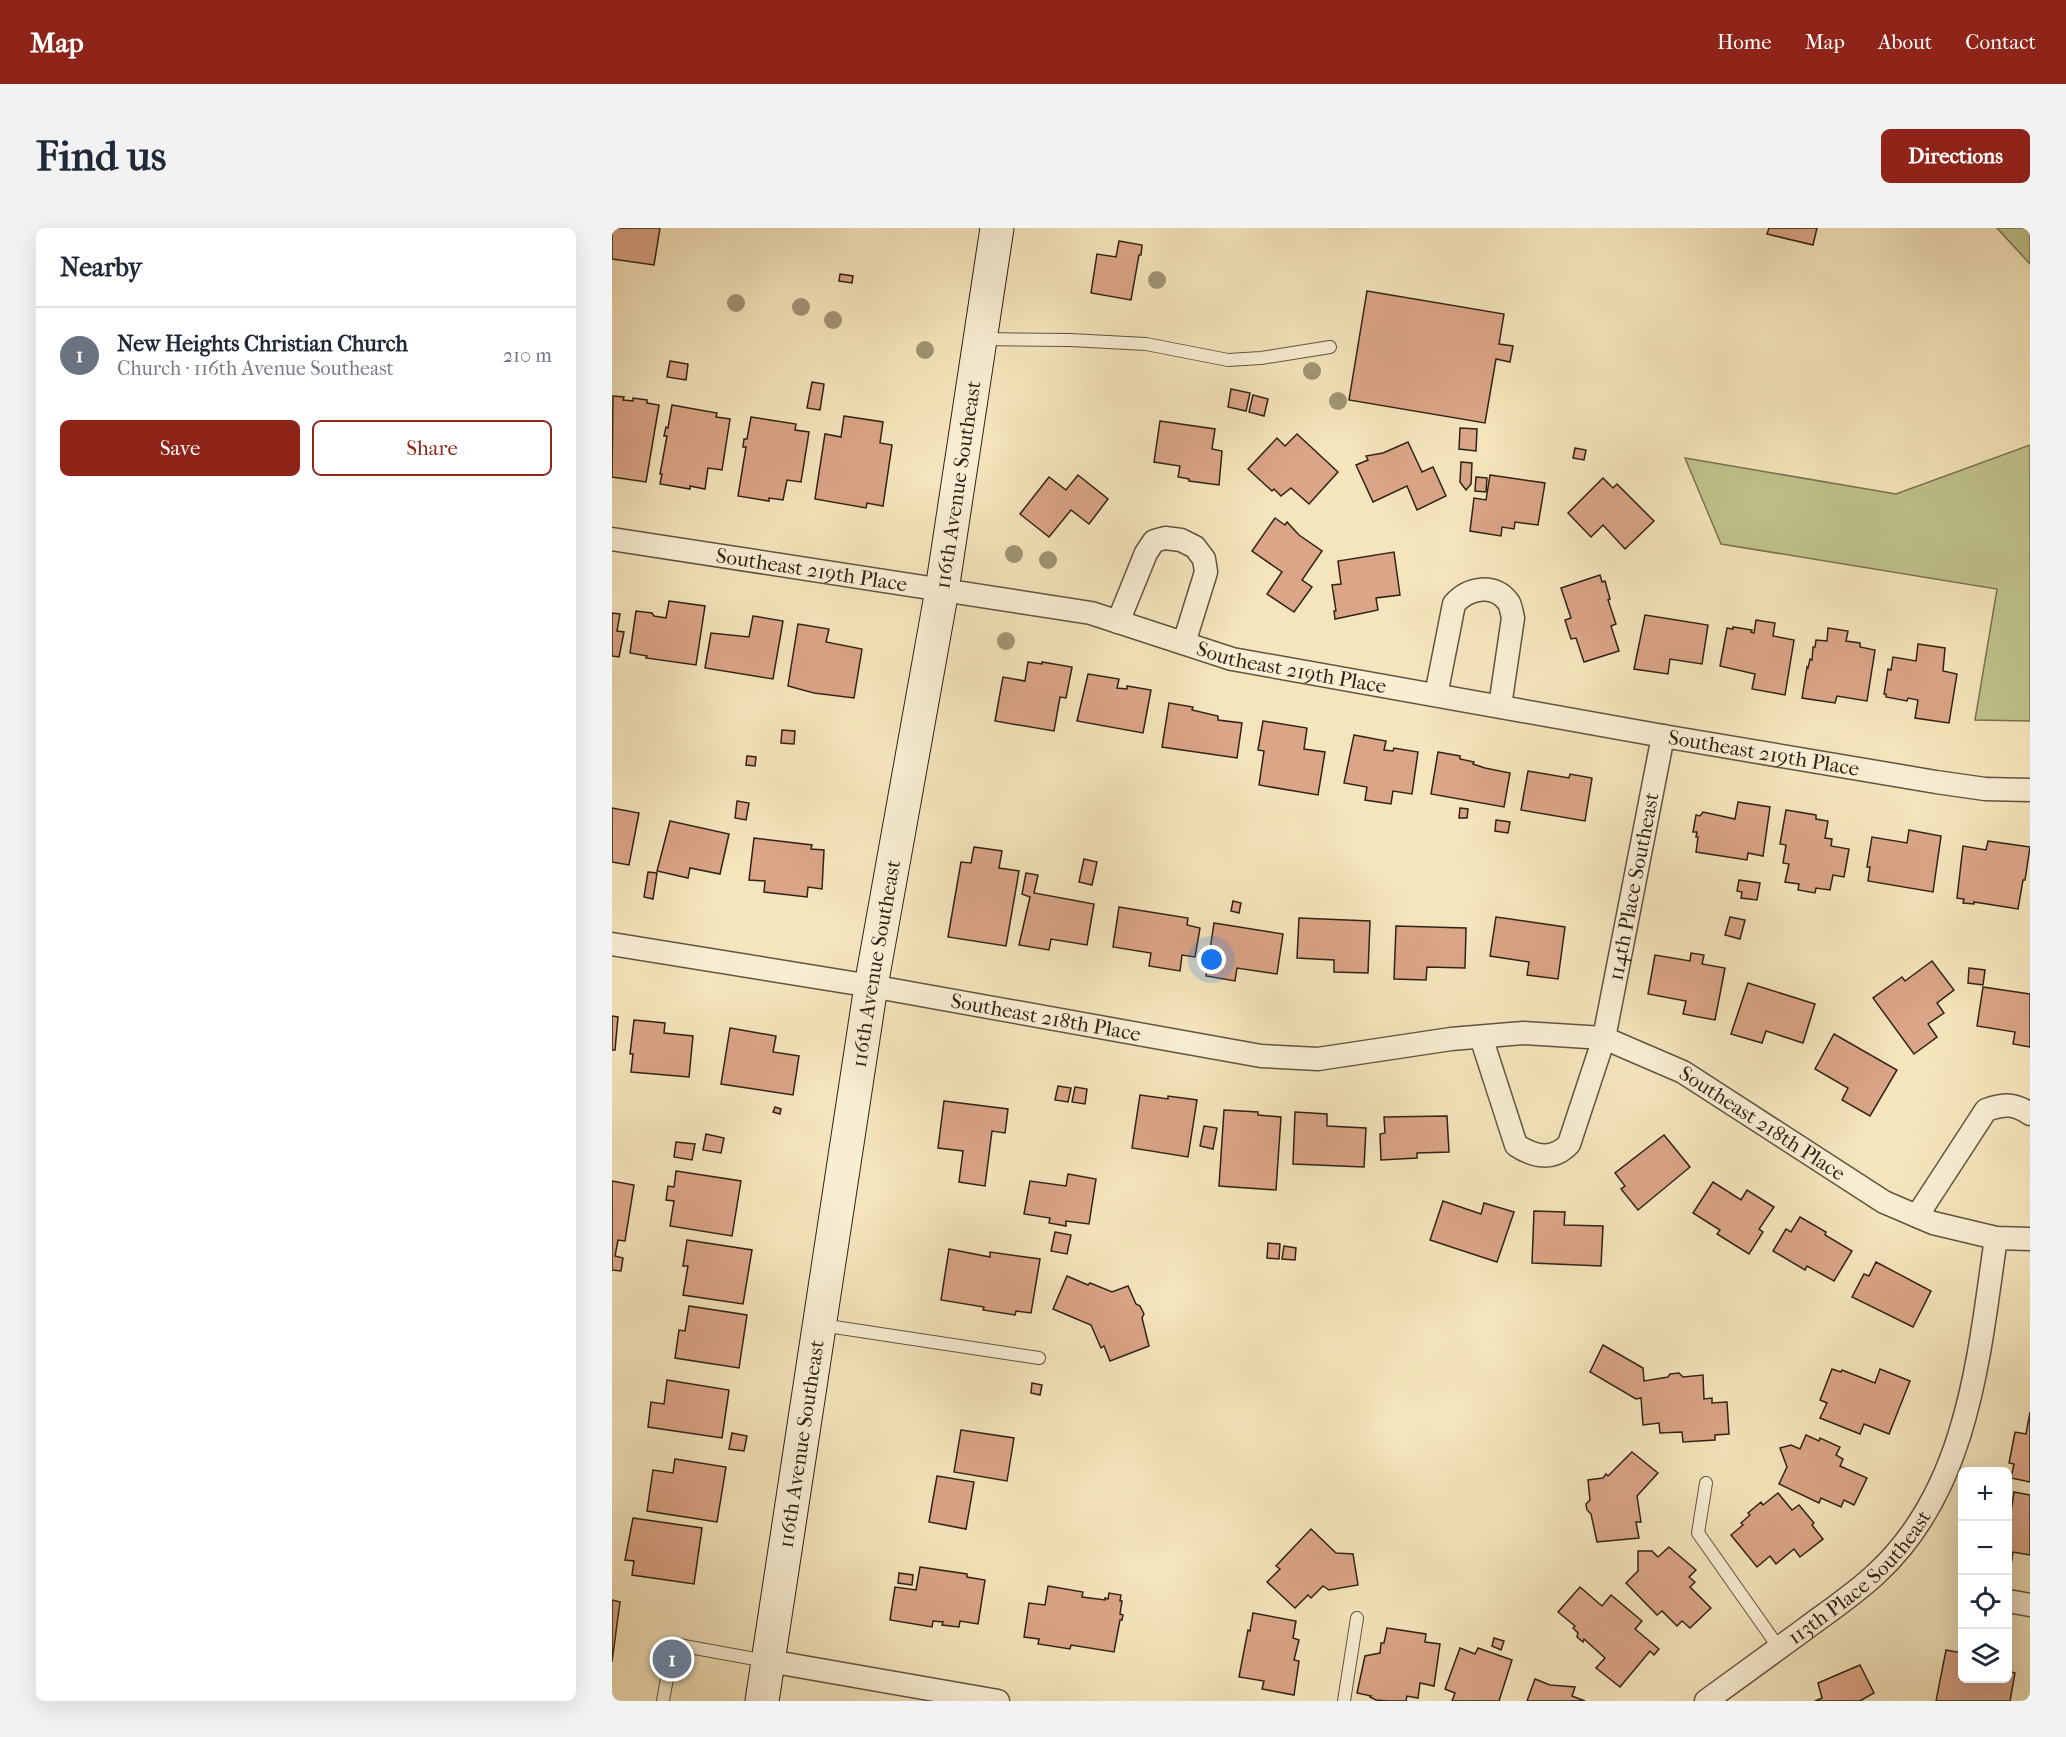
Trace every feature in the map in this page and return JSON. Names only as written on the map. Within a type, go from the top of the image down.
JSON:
[{"type":"main road","name":"116th Avenue Southeast","points":[[762,1701],[871,986],[942,590],[997,228]]},
{"type":"street","name":"Southeast 219th Place","points":[[1118,622],[1146,553],[1154,541],[1166,538],[1181,540],[1195,547],[1204,559],[1206,572],[1184,643]]},
{"type":"street","name":"Southeast 219th Place","points":[[612,539],[1090,613],[1232,659],[1663,736],[1936,782],[1985,789],[2030,790]]},
{"type":"street","points":[[1436,695],[1454,604],[1461,596],[1474,590],[1484,589],[1500,595],[1509,604],[1513,618],[1500,706]]},
{"type":"street","name":"114th Place Southeast","points":[[1604,1038],[1663,736]]},
{"type":"street","name":"Southeast 218th Place","points":[[612,944],[871,986],[1261,1056],[1318,1059],[1450,1039],[1523,1034],[1604,1038],[1683,1072],[1874,1196],[1933,1223],[1996,1238],[2030,1239]]},
{"type":"street","points":[[1481,1037],[1516,1145],[1527,1153],[1543,1156],[1562,1152],[1569,1144],[1604,1038]]},
{"type":"street","points":[[1917,1216],[1986,1110],[2000,1105],[2014,1105],[2030,1114]]},
{"type":"street","name":"113th Place Southeast","points":[[1706,1701],[1833,1608],[1878,1572],[1911,1533],[1938,1491],[1960,1435],[1976,1371],[1996,1238]]},
{"type":"street","points":[[2012,1602],[2030,1605]]},
{"type":"street","points":[[769,1661],[998,1701]]},
{"type":"lane","points":[[980,339],[1146,344],[1228,360],[1261,358],[1330,347]]},
{"type":"lane","points":[[820,1325],[1039,1358]]},
{"type":"lane","points":[[1706,1483],[1698,1533],[1779,1648]]},
{"type":"lane","points":[[1344,1701],[1357,1618]]},
{"type":"lane","points":[[663,1701],[673,1644],[769,1661]]},
{"type":"green space","points":[[1997,228],[2030,228],[2030,264]]},
{"type":"green space","points":[[2030,445],[2030,721],[1975,720],[1997,589],[1721,544],[1685,458],[1896,494]]},
{"type":"building","points":[[612,228],[660,228],[654,265],[612,259]]},
{"type":"building","points":[[1769,228],[1817,228],[1813,245],[1767,234]]},
{"type":"building","points":[[1119,241],[1142,245],[1131,300],[1091,293],[1097,254],[1116,257]]},
{"type":"building","points":[[840,274],[853,276],[852,283],[839,281]]},
{"type":"building","points":[[1367,291],[1504,314],[1499,344],[1513,346],[1510,362],[1496,359],[1485,423],[1349,400]]},
{"type":"building","points":[[670,361],[688,364],[686,380],[667,377]]},
{"type":"building","points":[[812,382],[824,384],[820,410],[807,408]]},
{"type":"building","points":[[1231,389],[1250,393],[1246,411],[1228,407]]},
{"type":"building","points":[[1253,395],[1268,399],[1264,416],[1249,412]]},
{"type":"building","points":[[613,396],[624,397],[623,400],[633,401],[633,398],[647,400],[647,403],[659,405],[646,482],[612,477]]},
{"type":"building","points":[[672,405],[717,413],[716,417],[730,419],[722,470],[708,468],[705,489],[660,484],[667,436],[664,436],[666,427],[668,428]]},
{"type":"building","points":[[844,416],[883,422],[880,443],[892,445],[883,506],[867,503],[866,508],[815,499],[825,434],[841,437]]},
{"type":"building","points":[[751,417],[796,424],[795,430],[809,432],[801,482],[787,480],[783,500],[769,498],[769,501],[738,496],[746,447],[743,447],[744,439],[747,439]]},
{"type":"building","points":[[1160,421],[1215,429],[1212,449],[1222,451],[1219,485],[1189,481],[1189,479],[1178,477],[1180,466],[1154,462]]},
{"type":"building","points":[[1460,428],[1477,429],[1476,451],[1459,449]]},
{"type":"building","points":[[1297,434],[1338,472],[1309,504],[1291,488],[1281,496],[1274,489],[1272,491],[1248,469],[1277,438],[1285,446]]},
{"type":"building","points":[[1408,442],[1422,472],[1433,467],[1446,496],[1417,510],[1407,486],[1373,502],[1356,465],[1368,460],[1366,456],[1383,453]]},
{"type":"building","points":[[1575,448],[1586,450],[1584,460],[1573,458]]},
{"type":"building","points":[[1461,462],[1472,463],[1471,484],[1466,490],[1460,482]]},
{"type":"building","points":[[1078,475],[1108,499],[1089,524],[1071,510],[1049,537],[1020,514],[1049,477],[1066,490]]},
{"type":"building","points":[[1490,475],[1545,483],[1538,525],[1515,522],[1514,529],[1502,527],[1501,536],[1470,531],[1474,498],[1486,500]]},
{"type":"building","points":[[1476,477],[1487,478],[1486,492],[1475,491]]},
{"type":"building","points":[[1603,478],[1613,488],[1617,484],[1654,521],[1625,549],[1603,525],[1591,537],[1568,513]]},
{"type":"building","points":[[1275,518],[1285,525],[1287,522],[1299,535],[1322,551],[1302,580],[1312,587],[1294,612],[1267,594],[1282,572],[1252,551]]},
{"type":"building","points":[[1394,552],[1400,595],[1376,598],[1378,610],[1335,619],[1332,585],[1341,584],[1338,561]]},
{"type":"building","points":[[1600,575],[1602,582],[1605,581],[1610,599],[1608,600],[1616,624],[1611,626],[1619,651],[1584,662],[1576,638],[1571,639],[1565,620],[1571,618],[1561,588]]},
{"type":"building","points":[[669,601],[705,606],[696,665],[646,658],[647,656],[630,653],[636,611],[666,618]]},
{"type":"building","points":[[612,613],[620,614],[617,631],[624,632],[619,657],[612,656]]},
{"type":"building","points":[[1645,615],[1708,625],[1702,664],[1670,659],[1668,674],[1634,669]]},
{"type":"building","points":[[753,616],[783,621],[773,679],[705,668],[711,633],[749,637]]},
{"type":"building","points":[[1756,620],[1775,623],[1773,636],[1794,640],[1785,695],[1752,689],[1755,674],[1720,666],[1727,628],[1752,630],[1751,632],[1754,633]]},
{"type":"building","points":[[798,624],[829,629],[826,642],[862,649],[854,698],[814,693],[788,686]]},
{"type":"building","points":[[1828,628],[1848,631],[1846,641],[1860,643],[1860,647],[1875,650],[1867,701],[1837,696],[1835,703],[1802,698],[1813,647],[1815,647],[1816,640],[1827,641]]},
{"type":"building","points":[[1918,644],[1945,648],[1943,671],[1957,674],[1949,723],[1915,718],[1918,700],[1908,698],[1907,701],[1886,697],[1884,694],[1888,669],[1891,670],[1893,657],[1916,661]]},
{"type":"building","points":[[1028,662],[1072,667],[1066,698],[1060,697],[1054,731],[995,721],[1003,677],[1025,681]]},
{"type":"building","points":[[1088,674],[1119,679],[1117,688],[1127,689],[1127,686],[1151,690],[1143,733],[1077,721]]},
{"type":"building","points":[[1169,703],[1193,707],[1192,710],[1218,716],[1218,720],[1242,723],[1237,758],[1162,747]]},
{"type":"building","points":[[1263,721],[1307,728],[1304,749],[1325,752],[1318,795],[1259,785],[1264,751],[1258,750]]},
{"type":"building","points":[[782,730],[795,731],[794,744],[781,743]]},
{"type":"building","points":[[1354,735],[1386,741],[1384,750],[1393,751],[1394,748],[1418,752],[1412,794],[1393,791],[1391,804],[1365,800],[1367,787],[1344,783]]},
{"type":"building","points":[[1438,752],[1460,756],[1460,759],[1474,762],[1473,764],[1510,773],[1504,807],[1431,794]]},
{"type":"building","points":[[747,756],[756,757],[755,766],[746,765]]},
{"type":"building","points":[[1528,771],[1569,778],[1570,774],[1592,778],[1585,821],[1521,810]]},
{"type":"building","points":[[737,801],[749,803],[746,820],[735,818]]},
{"type":"building","points":[[1738,802],[1770,807],[1763,856],[1748,853],[1747,860],[1696,852],[1698,837],[1696,837],[1697,832],[1693,832],[1696,815],[1700,816],[1703,812],[1735,819]]},
{"type":"building","points":[[612,808],[639,813],[629,865],[612,862]]},
{"type":"building","points":[[1460,808],[1468,809],[1467,818],[1459,818]]},
{"type":"building","points":[[1786,810],[1816,815],[1816,819],[1828,821],[1825,838],[1832,839],[1831,846],[1849,849],[1844,877],[1833,875],[1830,890],[1816,888],[1815,893],[1798,890],[1799,884],[1785,882],[1789,864],[1783,863],[1786,845],[1780,844]]},
{"type":"building","points":[[1496,820],[1510,822],[1508,833],[1495,831]]},
{"type":"building","points":[[670,821],[729,834],[720,874],[690,868],[688,878],[657,871]]},
{"type":"building","points":[[1909,830],[1941,836],[1933,892],[1868,881],[1870,867],[1867,867],[1872,837],[1907,843]]},
{"type":"building","points":[[754,838],[812,845],[811,849],[824,850],[822,889],[808,887],[807,897],[764,892],[765,881],[749,880]]},
{"type":"building","points":[[1988,841],[2030,847],[2018,909],[1974,902],[1974,904],[1963,903],[1964,899],[1957,898],[1963,846],[1986,850]]},
{"type":"building","points":[[974,847],[1002,851],[999,868],[1019,871],[1006,946],[948,937],[961,862],[971,863]]},
{"type":"building","points":[[1084,859],[1097,862],[1092,885],[1079,882]]},
{"type":"building","points":[[648,872],[657,873],[653,899],[644,897]]},
{"type":"building","points":[[1026,873],[1038,875],[1034,893],[1094,904],[1087,945],[1051,939],[1049,950],[1019,945],[1030,897],[1022,894]]},
{"type":"building","points":[[1739,880],[1760,883],[1757,900],[1741,898],[1742,892],[1737,891]]},
{"type":"building","points":[[1233,901],[1241,903],[1239,913],[1231,911]]},
{"type":"building","points":[[1119,907],[1188,918],[1187,925],[1200,928],[1195,957],[1182,955],[1180,971],[1149,966],[1151,953],[1113,947]]},
{"type":"building","points":[[1496,917],[1565,927],[1558,979],[1527,975],[1529,962],[1490,956]]},
{"type":"building","points":[[1730,917],[1745,920],[1740,939],[1725,935]]},
{"type":"building","points":[[1299,918],[1370,921],[1368,973],[1334,972],[1334,960],[1297,958]]},
{"type":"building","points":[[1214,923],[1283,934],[1277,974],[1237,968],[1235,981],[1206,976]]},
{"type":"building","points":[[1396,926],[1466,928],[1465,968],[1427,967],[1426,980],[1394,979]]},
{"type":"building","points":[[1691,953],[1704,955],[1702,964],[1725,968],[1715,1020],[1683,1014],[1686,1001],[1648,994],[1655,955],[1690,961]]},
{"type":"building","points":[[1932,961],[1954,990],[1937,1003],[1944,1013],[1928,1024],[1937,1037],[1914,1054],[1873,998],[1902,977],[1905,981]]},
{"type":"building","points":[[1969,968],[1985,970],[1983,985],[1968,983]]},
{"type":"building","points":[[1748,983],[1815,1004],[1803,1043],[1766,1031],[1762,1043],[1731,1034]]},
{"type":"building","points":[[1983,987],[2030,994],[2030,1047],[2013,1044],[2015,1032],[1977,1026]]},
{"type":"building","points":[[612,1016],[618,1017],[615,1050],[612,1050]]},
{"type":"building","points":[[634,1020],[665,1023],[664,1033],[693,1036],[689,1077],[631,1072],[633,1054],[630,1054]]},
{"type":"building","points":[[730,1028],[776,1036],[773,1052],[799,1056],[793,1095],[721,1084]]},
{"type":"building","points":[[1834,1034],[1897,1070],[1870,1116],[1842,1100],[1848,1088],[1815,1069]]},
{"type":"building","points":[[1058,1086],[1071,1088],[1068,1102],[1055,1100]]},
{"type":"building","points":[[1075,1087],[1087,1089],[1085,1104],[1072,1102]]},
{"type":"building","points":[[1140,1095],[1197,1100],[1188,1157],[1132,1148]]},
{"type":"building","points":[[944,1101],[1008,1109],[1005,1133],[992,1131],[985,1186],[959,1182],[963,1151],[938,1148]]},
{"type":"building","points":[[775,1107],[781,1109],[780,1114],[773,1112]]},
{"type":"building","points":[[1224,1110],[1258,1112],[1258,1115],[1281,1117],[1276,1190],[1219,1186]]},
{"type":"building","points":[[1295,1112],[1327,1114],[1327,1126],[1366,1128],[1364,1167],[1293,1164]]},
{"type":"building","points":[[1447,1116],[1449,1152],[1417,1153],[1417,1158],[1381,1160],[1380,1134],[1385,1133],[1384,1117]]},
{"type":"building","points":[[1204,1126],[1217,1128],[1213,1149],[1200,1146]]},
{"type":"building","points":[[706,1134],[724,1138],[721,1153],[703,1150]]},
{"type":"building","points":[[1664,1135],[1690,1167],[1638,1210],[1621,1189],[1625,1186],[1615,1173]]},
{"type":"building","points":[[676,1142],[695,1144],[692,1160],[674,1157]]},
{"type":"building","points":[[676,1171],[741,1181],[732,1236],[670,1226],[674,1201],[666,1200],[668,1186],[674,1187]]},
{"type":"building","points":[[1068,1174],[1096,1179],[1089,1224],[1066,1221],[1066,1226],[1049,1223],[1050,1218],[1024,1214],[1030,1181],[1066,1186]]},
{"type":"building","points":[[612,1181],[634,1185],[625,1241],[618,1240],[615,1256],[623,1258],[621,1271],[612,1270]]},
{"type":"building","points":[[1713,1182],[1741,1200],[1747,1190],[1774,1207],[1759,1229],[1763,1232],[1749,1254],[1717,1234],[1720,1230],[1693,1213]]},
{"type":"building","points":[[1443,1201],[1481,1214],[1484,1203],[1514,1212],[1497,1262],[1430,1240]]},
{"type":"building","points":[[1534,1211],[1565,1212],[1564,1225],[1603,1226],[1601,1266],[1532,1263]]},
{"type":"building","points":[[1800,1217],[1852,1251],[1834,1281],[1807,1266],[1805,1270],[1773,1251],[1786,1229],[1791,1232]]},
{"type":"building","points":[[1055,1232],[1071,1235],[1067,1254],[1051,1251]]},
{"type":"building","points":[[687,1240],[752,1250],[743,1304],[683,1295],[688,1266],[683,1266]]},
{"type":"building","points":[[1268,1243],[1280,1244],[1279,1259],[1267,1258]]},
{"type":"building","points":[[1284,1246],[1296,1248],[1295,1260],[1282,1259]]},
{"type":"building","points":[[949,1249],[990,1257],[990,1252],[1040,1259],[1031,1313],[1016,1311],[1015,1315],[941,1300]]},
{"type":"building","points":[[1876,1262],[1931,1291],[1913,1327],[1852,1297],[1864,1274],[1869,1276]]},
{"type":"building","points":[[1067,1276],[1112,1292],[1128,1286],[1136,1304],[1140,1306],[1144,1314],[1142,1318],[1149,1346],[1110,1361],[1104,1346],[1101,1348],[1091,1325],[1053,1309]]},
{"type":"building","points":[[689,1306],[747,1315],[739,1368],[675,1358],[679,1330],[685,1331]]},
{"type":"building","points":[[1603,1345],[1643,1368],[1644,1381],[1679,1373],[1683,1377],[1703,1375],[1704,1399],[1712,1398],[1712,1403],[1727,1402],[1729,1434],[1715,1435],[1715,1440],[1683,1442],[1682,1432],[1660,1433],[1659,1423],[1643,1425],[1641,1398],[1636,1399],[1590,1372]]},
{"type":"building","points":[[1832,1369],[1841,1372],[1842,1370],[1875,1383],[1880,1369],[1910,1381],[1889,1434],[1864,1424],[1860,1434],[1820,1418],[1827,1403],[1820,1400]]},
{"type":"building","points":[[667,1380],[729,1390],[722,1438],[648,1427],[651,1402],[664,1404]]},
{"type":"building","points":[[1032,1383],[1042,1385],[1040,1395],[1031,1393]]},
{"type":"building","points":[[2030,1412],[2030,1482],[2012,1478],[2014,1464],[2009,1463],[2015,1432],[2026,1434]]},
{"type":"building","points":[[961,1430],[1014,1438],[1007,1481],[954,1472]]},
{"type":"building","points":[[732,1433],[747,1436],[744,1451],[729,1449]]},
{"type":"building","points":[[1806,1435],[1819,1441],[1820,1438],[1840,1447],[1836,1455],[1843,1459],[1840,1466],[1867,1478],[1854,1505],[1844,1500],[1841,1507],[1821,1498],[1819,1503],[1779,1484],[1787,1467],[1780,1448],[1791,1445],[1800,1449]]},
{"type":"building","points":[[1632,1452],[1658,1473],[1637,1496],[1641,1522],[1636,1522],[1639,1538],[1597,1542],[1591,1514],[1586,1504],[1590,1500],[1588,1480],[1603,1478],[1606,1474],[1608,1476]]},
{"type":"building","points":[[675,1459],[726,1467],[717,1522],[647,1511],[653,1470],[673,1473]]},
{"type":"building","points":[[937,1476],[974,1482],[966,1529],[929,1522]]},
{"type":"building","points":[[2014,1492],[2030,1495],[2030,1555],[2013,1552],[2012,1559],[2012,1521]]},
{"type":"building","points":[[1778,1493],[1792,1510],[1799,1505],[1814,1523],[1812,1525],[1823,1539],[1800,1557],[1794,1549],[1776,1564],[1770,1556],[1757,1567],[1731,1535],[1743,1525],[1741,1523],[1750,1515],[1748,1513],[1761,1502],[1763,1505]]},
{"type":"building","points":[[633,1518],[702,1528],[694,1584],[632,1575],[634,1561],[625,1560]]},
{"type":"building","points":[[1311,1529],[1336,1553],[1353,1554],[1358,1585],[1329,1590],[1323,1586],[1311,1598],[1308,1595],[1295,1608],[1267,1582],[1280,1569],[1276,1566]]},
{"type":"building","points":[[1669,1547],[1696,1570],[1689,1577],[1695,1582],[1690,1587],[1711,1608],[1690,1628],[1682,1621],[1677,1626],[1662,1611],[1657,1615],[1626,1583],[1638,1571],[1638,1551],[1652,1551],[1658,1557]]},
{"type":"building","points":[[920,1567],[967,1574],[967,1577],[985,1580],[978,1624],[960,1621],[959,1627],[942,1625],[943,1622],[933,1621],[932,1627],[890,1620],[895,1587],[916,1590]]},
{"type":"building","points":[[899,1573],[913,1575],[912,1585],[898,1583]]},
{"type":"building","points":[[1048,1586],[1083,1592],[1082,1597],[1105,1600],[1105,1598],[1108,1599],[1109,1593],[1121,1595],[1120,1614],[1123,1615],[1114,1652],[1071,1645],[1070,1649],[1038,1644],[1039,1639],[1024,1637],[1029,1603],[1045,1605]]},
{"type":"building","points":[[1580,1587],[1602,1606],[1611,1595],[1642,1621],[1635,1629],[1659,1649],[1654,1655],[1650,1651],[1620,1687],[1596,1668],[1605,1658],[1584,1639],[1583,1642],[1577,1637],[1578,1633],[1573,1628],[1575,1626],[1558,1612]]},
{"type":"building","points":[[612,1600],[620,1602],[612,1662]]},
{"type":"building","points":[[1253,1613],[1296,1621],[1293,1638],[1299,1640],[1294,1660],[1299,1661],[1294,1695],[1262,1689],[1264,1681],[1239,1677]]},
{"type":"building","points":[[1387,1628],[1426,1634],[1425,1642],[1440,1644],[1434,1686],[1420,1683],[1418,1698],[1407,1696],[1406,1701],[1388,1701],[1376,1700],[1371,1696],[1357,1693],[1365,1656],[1380,1653]]},
{"type":"building","points":[[1494,1638],[1504,1641],[1501,1650],[1492,1646]]},
{"type":"building","points":[[1460,1648],[1475,1654],[1478,1648],[1512,1660],[1499,1701],[1452,1701],[1455,1693],[1445,1689]]},
{"type":"building","points":[[1946,1650],[1958,1652],[1958,1683],[2012,1683],[2012,1672],[2015,1673],[2010,1701],[1936,1701]]},
{"type":"building","points":[[1860,1665],[1874,1693],[1860,1701],[1815,1701],[1822,1698],[1818,1683]]},
{"type":"building","points":[[1535,1679],[1550,1685],[1575,1687],[1572,1696],[1585,1701],[1527,1701]]},
{"type":"place","name":"New Heights Christian Church","points":[[672,1659]]}]
